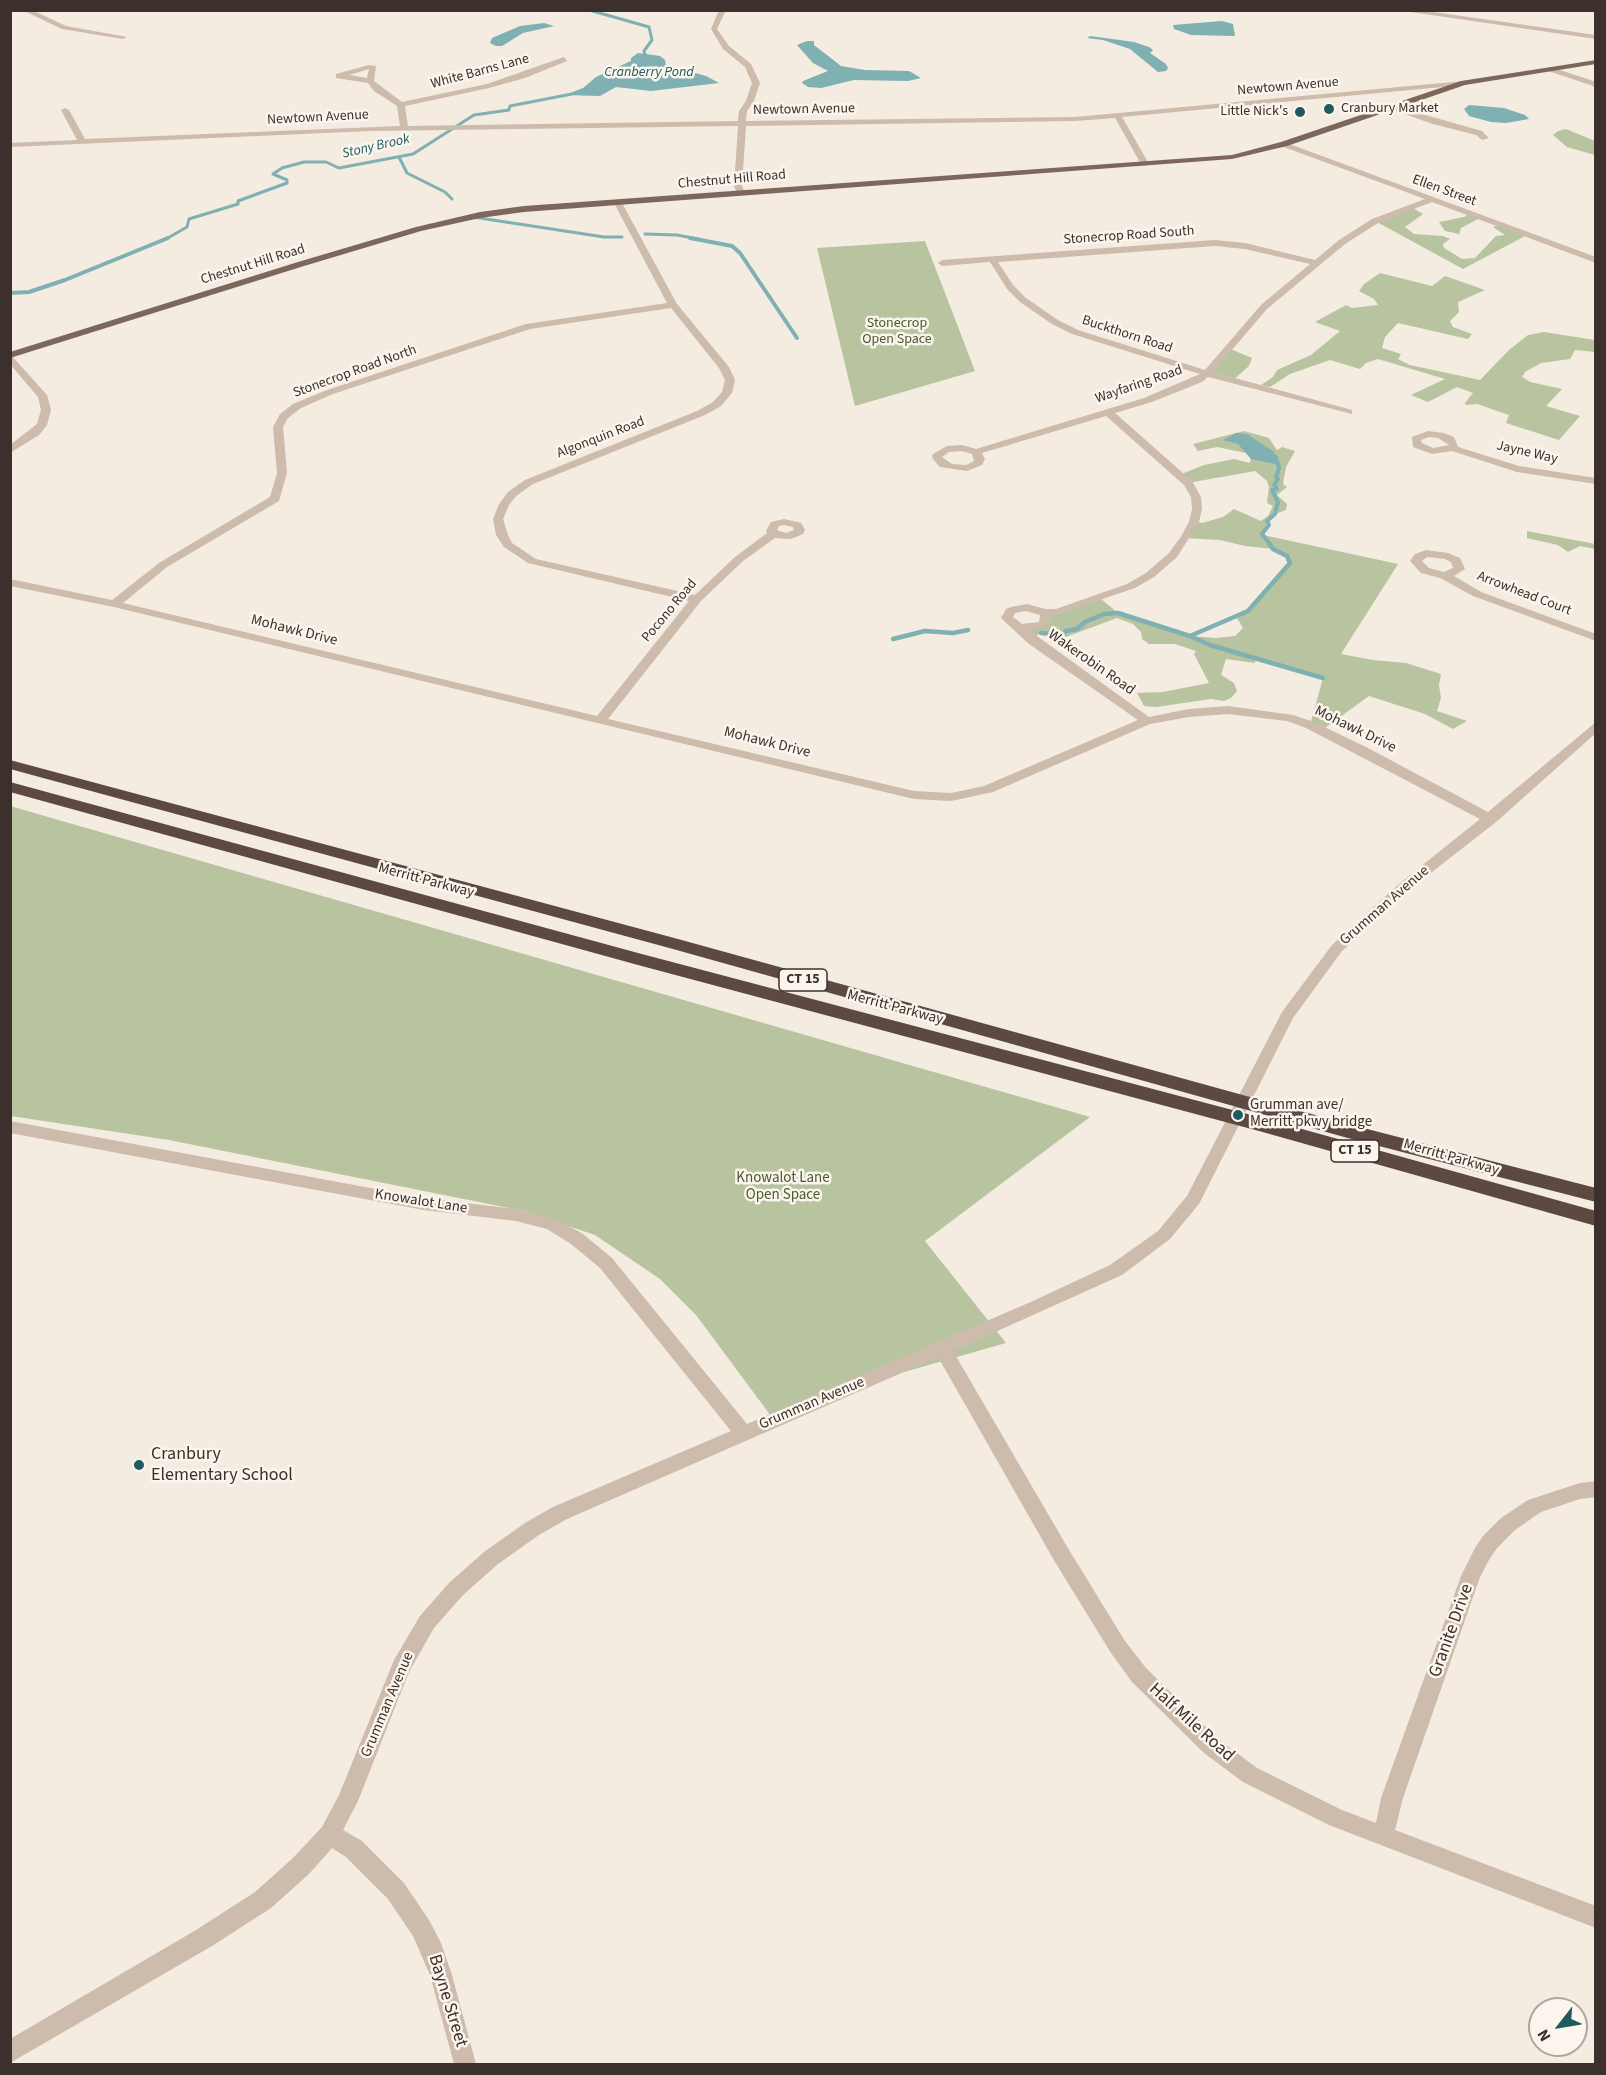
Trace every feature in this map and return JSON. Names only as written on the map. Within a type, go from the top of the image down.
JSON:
[{"type":"highway","name":"Merritt Parkway","points":[[10,764],[667,942],[1344,1130],[1596,1195]]},
{"type":"highway","name":"Merritt Parkway","points":[[10,787],[627,957],[1259,1124],[1596,1219]]},
{"type":"main road","name":"Newtown Avenue","points":[[1464,83],[1596,62]]},
{"type":"main road","name":"Chestnut Hill Road","points":[[10,356],[285,269],[451,221],[524,209],[618,204],[1232,157],[1284,144],[1464,83]]},
{"type":"street","points":[[25,10],[71,30],[123,37]]},
{"type":"street","points":[[723,10],[714,29],[726,47],[748,66],[756,83],[750,101],[743,111],[738,186],[741,193]]},
{"type":"street","points":[[1400,10],[1596,36]]},
{"type":"street","name":"White Barns Lane","points":[[400,105],[489,86],[564,59]]},
{"type":"street","points":[[1551,69],[1596,85]]},
{"type":"street","points":[[370,81],[377,89],[400,105],[404,129]]},
{"type":"street","name":"Newtown Avenue","points":[[10,145],[439,128],[1118,117],[1464,83]]},
{"type":"street","points":[[1393,107],[1436,122],[1479,133],[1485,138]]},
{"type":"street","points":[[65,110],[82,143]]},
{"type":"street","points":[[1118,117],[1145,164]]},
{"type":"street","name":"Ellen Street","points":[[1284,144],[1596,260]]},
{"type":"street","name":"Wayfaring Road","points":[[976,452],[1167,393],[1208,374],[1256,315],[1316,263],[1357,231],[1375,221],[1430,200]]},
{"type":"street","name":"Algonquin Road","points":[[618,204],[673,304],[728,374],[730,387],[722,400],[701,413],[529,482],[508,499],[498,519],[502,536],[508,545],[532,561],[604,580],[697,599]]},
{"type":"street","name":"Stonecrop Road South","points":[[942,263],[1215,243],[1245,246],[1316,263]]},
{"type":"street","name":"Buckthorn Road","points":[[993,260],[1010,287],[1023,300],[1064,328],[1110,345],[1208,374],[1348,412]]},
{"type":"street","name":"Stonecrop Road North","points":[[114,604],[163,565],[275,499],[282,473],[278,427],[284,416],[297,406],[330,392],[529,326],[673,304]]},
{"type":"street","points":[[10,356],[36,387],[46,404],[42,425],[28,440],[10,450]]},
{"type":"street","name":"Wakerobin Road","points":[[1108,412],[1188,483],[1196,497],[1197,509],[1194,522],[1173,555],[1150,575],[1131,586],[1069,609],[1044,613],[1027,607],[1010,612],[1007,618],[1033,641],[1147,721]]},
{"type":"street","name":"Jayne Way","points":[[1452,448],[1517,469],[1596,480]]},
{"type":"street","name":"Pocono Road","points":[[601,720],[697,599],[739,559],[773,534]]},
{"type":"street","name":"Arrowhead Court","points":[[1444,575],[1477,594],[1596,638]]},
{"type":"street","name":"Mohawk Drive","points":[[10,582],[114,604],[894,791],[934,798],[966,795],[988,789],[1147,721],[1189,712],[1228,710],[1289,718],[1334,735],[1491,819]]},
{"type":"street","name":"Wakerobin Road","points":[[1019,627],[1040,627],[1047,621],[1044,613]]},
{"type":"street","name":"Grumman Avenue","points":[[10,2052],[158,1966],[263,1900],[301,1866],[330,1834],[347,1801],[401,1667],[427,1622],[456,1589],[491,1558],[532,1529],[560,1513],[1082,1287],[1116,1270],[1164,1235],[1193,1200],[1287,1016],[1337,948],[1404,887],[1491,819],[1596,726]]},
{"type":"street","name":"Knowalot Lane","points":[[10,1127],[424,1204],[516,1215],[552,1224],[577,1239],[606,1263],[742,1433]]},
{"type":"street","name":"Half Mile Road","points":[[942,1348],[1062,1556],[1118,1647],[1139,1675],[1211,1746],[1250,1775],[1336,1818],[1596,1917]]},
{"type":"street","name":"Granite Drive","points":[[1383,1837],[1392,1798],[1482,1554],[1500,1532],[1528,1510],[1555,1498],[1596,1490]]},
{"type":"street","name":"Bayne Street","points":[[330,1834],[354,1849],[379,1873],[396,1891],[421,1928],[433,1951],[441,1975],[465,2064]]},
{"type":"green space","points":[[1566,129],[1595,141],[1595,155],[1567,147],[1553,135]]},
{"type":"green space","points":[[1411,207],[1423,214],[1405,227],[1414,234],[1443,236],[1450,239],[1443,244],[1444,248],[1462,259],[1475,258],[1496,236],[1505,235],[1493,227],[1499,225],[1527,235],[1463,269],[1375,221]]},
{"type":"green space","points":[[1469,214],[1480,218],[1461,228],[1459,234],[1445,231],[1439,222],[1464,217]]},
{"type":"green space","name":"Stonecrop Open Space","points":[[925,241],[975,371],[855,406],[817,248]]},
{"type":"green space","points":[[1380,273],[1432,286],[1445,276],[1485,290],[1458,302],[1459,312],[1450,321],[1453,327],[1472,334],[1468,339],[1398,323],[1385,337],[1382,348],[1401,354],[1398,359],[1410,365],[1480,380],[1509,350],[1528,335],[1544,332],[1595,340],[1595,352],[1575,350],[1570,359],[1541,363],[1525,372],[1522,377],[1530,382],[1562,389],[1546,406],[1580,416],[1559,440],[1506,423],[1509,415],[1477,404],[1466,405],[1465,403],[1473,393],[1457,387],[1428,402],[1411,395],[1445,379],[1378,359],[1366,363],[1360,369],[1330,360],[1290,374],[1270,387],[1261,385],[1273,377],[1277,370],[1311,355],[1340,331],[1315,322],[1346,305],[1352,308],[1378,305],[1374,299],[1359,291],[1364,284]]},
{"type":"green space","points":[[1228,348],[1252,358],[1249,366],[1232,381],[1208,374]]},
{"type":"green space","points":[[1244,431],[1269,438],[1277,450],[1282,447],[1295,451],[1286,467],[1283,484],[1287,487],[1277,495],[1287,504],[1286,510],[1269,518],[1263,535],[1398,564],[1341,654],[1406,663],[1441,674],[1439,685],[1441,698],[1437,711],[1467,721],[1453,729],[1425,714],[1369,696],[1322,730],[1310,725],[1323,678],[1256,657],[1255,663],[1226,659],[1221,675],[1234,683],[1237,691],[1231,698],[1224,701],[1211,699],[1156,707],[1144,706],[1137,693],[1163,692],[1209,683],[1194,654],[1196,651],[1175,644],[1149,644],[1142,639],[1141,632],[1133,624],[1117,618],[1063,638],[1038,634],[1033,641],[1026,629],[1033,628],[1047,617],[1100,598],[1118,613],[1190,636],[1216,638],[1235,636],[1243,628],[1235,615],[1248,611],[1291,560],[1273,549],[1220,540],[1185,538],[1194,522],[1202,523],[1223,517],[1234,509],[1261,521],[1268,516],[1273,506],[1267,503],[1269,487],[1267,481],[1255,471],[1188,483],[1179,475],[1204,465],[1234,459],[1250,463],[1251,457],[1246,453],[1217,447],[1198,451],[1193,444]]},
{"type":"green space","points":[[1527,531],[1595,544],[1595,549],[1580,546],[1568,552],[1558,545],[1527,538]]},
{"type":"green space","name":"Knowalot Lane Open Space","points":[[10,806],[1090,1117],[925,1241],[1006,1343],[890,1376],[774,1420],[696,1315],[660,1279],[595,1235],[524,1211],[169,1140],[11,1116]]},
{"type":"water","points":[[1222,21],[1233,24],[1235,36],[1191,35],[1174,29],[1173,25]]},
{"type":"water","points":[[544,23],[554,26],[523,33],[502,46],[490,43],[492,38],[520,26]]},
{"type":"water","points":[[1090,36],[1134,42],[1149,47],[1153,50],[1150,53],[1168,68],[1166,71],[1158,72],[1130,49],[1103,40],[1087,38]]},
{"type":"water","points":[[814,41],[814,45],[841,66],[865,70],[909,71],[921,78],[908,81],[854,80],[821,88],[808,87],[802,83],[803,81],[828,71],[813,63],[797,45]]},
{"type":"water","name":"Cranberry Pond","points":[[638,53],[660,56],[665,60],[666,65],[706,76],[719,83],[651,91],[616,87],[600,96],[565,95],[583,88],[596,77],[631,61],[631,58]]},
{"type":"water","points":[[1469,105],[1504,108],[1525,115],[1529,119],[1506,123],[1491,122],[1469,116],[1464,109]]},
{"type":"water","points":[[1236,433],[1247,434],[1273,451],[1281,465],[1251,459],[1238,444],[1223,440]]},
{"type":"waterway","name":"Stony Brook","points":[[589,10],[649,27],[652,40],[644,51],[646,58]]},
{"type":"waterway","name":"Stony Brook","points":[[167,238],[187,227],[189,219],[238,204],[238,201],[287,183],[287,180],[273,174],[282,168],[304,162],[326,162],[339,168],[413,154],[474,115],[509,110],[510,106],[572,94]]},
{"type":"waterway","points":[[399,157],[407,173],[445,192],[452,199]]},
{"type":"waterway","points":[[473,217],[604,237],[622,237]]},
{"type":"waterway","points":[[645,234],[677,235],[698,239]]},
{"type":"waterway","name":"Stony Brook","points":[[10,293],[29,292],[65,280],[167,238]]},
{"type":"waterway","points":[[690,238],[732,246],[740,253],[797,338]]},
{"type":"waterway","points":[[1270,544],[1262,534],[1269,525],[1267,521],[1275,514],[1278,502],[1272,490],[1277,489],[1274,485],[1278,479],[1276,477],[1279,468],[1276,457]]},
{"type":"waterway","points":[[1190,636],[1248,611],[1290,563],[1287,556],[1273,549],[1269,543]]},
{"type":"waterway","points":[[1041,633],[1063,635],[1066,631],[1077,629],[1085,622],[1104,614],[1118,613],[1190,636]]},
{"type":"waterway","points":[[893,639],[925,631],[953,633],[968,630]]},
{"type":"waterway","points":[[1190,636],[1210,645],[1323,678]]},
{"type":"place","name":"Cranbury Market","points":[[1329,109]]},
{"type":"place","name":"Little Nick's","points":[[1300,112]]},
{"type":"place","name":"Grumman ave/ Merritt pkwy bridge","points":[[1238,1115]]},
{"type":"place","name":"Cranbury Elementary School","points":[[139,1465]]}]
